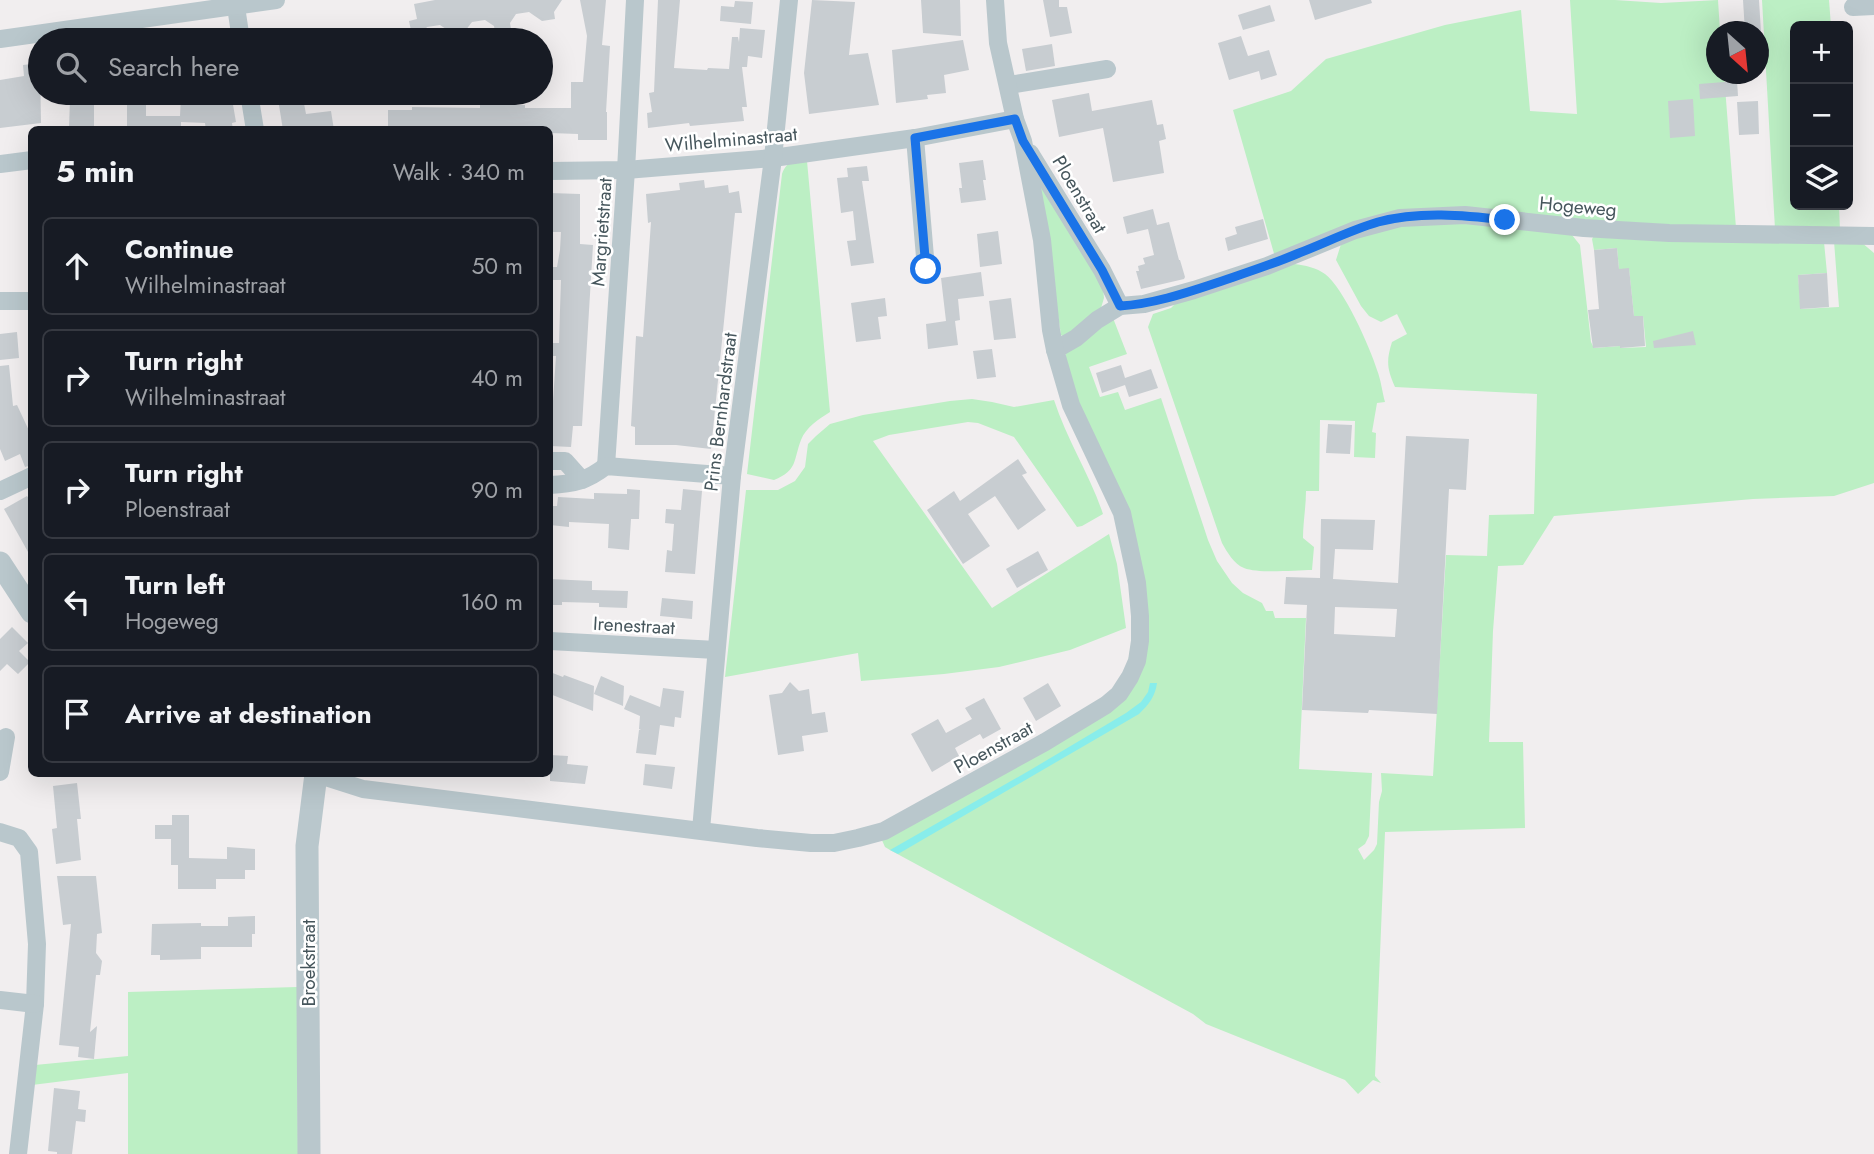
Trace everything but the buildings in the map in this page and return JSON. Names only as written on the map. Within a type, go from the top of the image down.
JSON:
[{"type":"street","points":[[72,28],[235,3],[276,0]]},
{"type":"street","name":"Margrietstraat","points":[[606,466],[635,0]]},
{"type":"street","name":"Prins Bernhardstraat","points":[[701,831],[732,476],[773,158],[789,0]]},
{"type":"street","name":"Ploenstraat","points":[[325,777],[363,789],[511,809],[811,844],[834,843],[884,831],[930,807],[1078,723],[1119,694],[1137,662],[1140,616],[1137,583],[1122,513],[1071,405],[1055,350],[1042,240],[1023,141],[1015,119],[998,43],[995,0]]},
{"type":"street","points":[[235,3],[239,28]]},
{"type":"street","points":[[1853,7],[1874,6]]},
{"type":"street","points":[[0,39],[28,35]]},
{"type":"street","points":[[1009,85],[1107,69]]},
{"type":"street","points":[[251,105],[254,126]]},
{"type":"street","name":"Wilhelminastraat","points":[[553,171],[626,170],[773,158],[915,138],[1015,119]]},
{"type":"street","points":[[915,138],[926,269]]},
{"type":"street","name":"Ploenstraat","points":[[1023,141],[1102,270],[1120,306]]},
{"type":"street","points":[[0,164],[28,160]]},
{"type":"street","name":"Hogeweg","points":[[1055,350],[1120,306],[1144,304],[1194,290],[1267,266],[1355,230],[1400,218],[1465,215],[1584,228],[1669,233],[1874,236]]},
{"type":"street","points":[[0,301],[28,301]]},
{"type":"street","points":[[553,461],[565,461],[582,480]]},
{"type":"street","points":[[553,485],[593,477],[606,466],[732,476]]},
{"type":"street","points":[[0,491],[28,479]]},
{"type":"street","points":[[0,563],[28,606]]},
{"type":"street","name":"Irenestraat","points":[[553,641],[716,650]]},
{"type":"street","points":[[0,772],[6,737]]},
{"type":"street","name":"Broekstraat","points":[[309,1154],[307,846],[316,777]]},
{"type":"street","points":[[0,832],[19,838],[29,852],[37,944],[35,1004],[18,1154]]},
{"type":"street","points":[[0,1000],[35,1004]]},
{"type":"green space","points":[[1570,0],[1661,3],[1718,0],[1719,21],[1706,21],[1706,84],[1725,84],[1736,228],[1567,221],[1462,211],[1275,257],[1233,110],[1291,91],[1326,59],[1445,25],[1521,10],[1530,111],[1577,114]]},
{"type":"green space","points":[[1762,0],[1829,0],[1831,21],[1790,21],[1790,210],[1839,210],[1840,231],[1775,229],[1767,84],[1769,84],[1769,21],[1763,21]]},
{"type":"green space","points":[[807,161],[830,412],[806,431],[791,468],[774,480],[747,474],[782,174],[789,164]]},
{"type":"green space","points":[[1041,182],[1103,288],[1101,308],[1064,337],[1061,335],[1038,184]]},
{"type":"green space","points":[[1429,222],[1491,224],[1572,235],[1580,245],[1591,342],[1594,348],[1646,347],[1643,316],[1634,316],[1629,269],[1619,269],[1617,248],[1594,250],[1594,236],[1824,242],[1827,273],[1798,275],[1801,309],[1839,307],[1834,241],[1861,242],[1874,253],[1874,483],[1834,496],[1753,499],[1554,516],[1523,565],[1498,566],[1489,742],[1523,742],[1525,828],[1385,832],[1375,1076],[1381,1083],[1373,1080],[1358,1094],[1345,1080],[1206,1024],[1193,1014],[890,850],[885,847],[881,838],[1122,698],[1142,580],[1087,435],[1065,359],[1066,353],[1113,318],[1127,354],[1089,367],[1100,397],[1118,392],[1125,410],[1161,398],[1217,561],[1232,583],[1243,593],[1262,603],[1266,611],[1273,611],[1275,618],[1306,618],[1299,769],[1372,773],[1369,836],[1365,844],[1358,849],[1364,860],[1374,850],[1377,844],[1382,791],[1381,773],[1433,776],[1446,555],[1487,556],[1489,515],[1534,514],[1537,394],[1395,387],[1388,365],[1390,349],[1392,342],[1407,334],[1397,314],[1381,322],[1369,316],[1336,260],[1342,241],[1379,228]]},
{"type":"green space","points":[[1294,264],[1322,272],[1340,291],[1368,347],[1385,402],[1377,403],[1372,432],[1376,433],[1375,458],[1354,457],[1355,421],[1320,420],[1319,491],[1306,491],[1303,532],[1303,538],[1314,547],[1312,570],[1259,571],[1237,564],[1222,543],[1148,327],[1153,314],[1171,308],[1179,300]]},
{"type":"green space","points":[[972,399],[1014,407],[1054,400],[1103,514],[1077,527],[1014,437],[978,423],[968,422],[889,435],[873,441],[992,608],[1109,534],[1117,564],[1126,628],[1070,650],[999,667],[944,674],[861,681],[858,653],[725,677],[746,490],[778,490],[795,481],[805,467],[808,444],[830,424],[863,415]]},
{"type":"green space","points":[[297,987],[298,1154],[128,1154],[128,1073],[32,1085],[35,1065],[128,1056],[128,992]]},
{"type":"water","points":[[1150,683],[1157,683],[1155,692],[1139,714],[898,854],[890,850],[1126,713],[1141,702]]},
{"type":"route","points":[[926,269],[915,138],[1015,119],[1023,141],[1102,270],[1120,306],[1144,304],[1194,290],[1267,266],[1379,222],[1436,215],[1505,220]]}]
